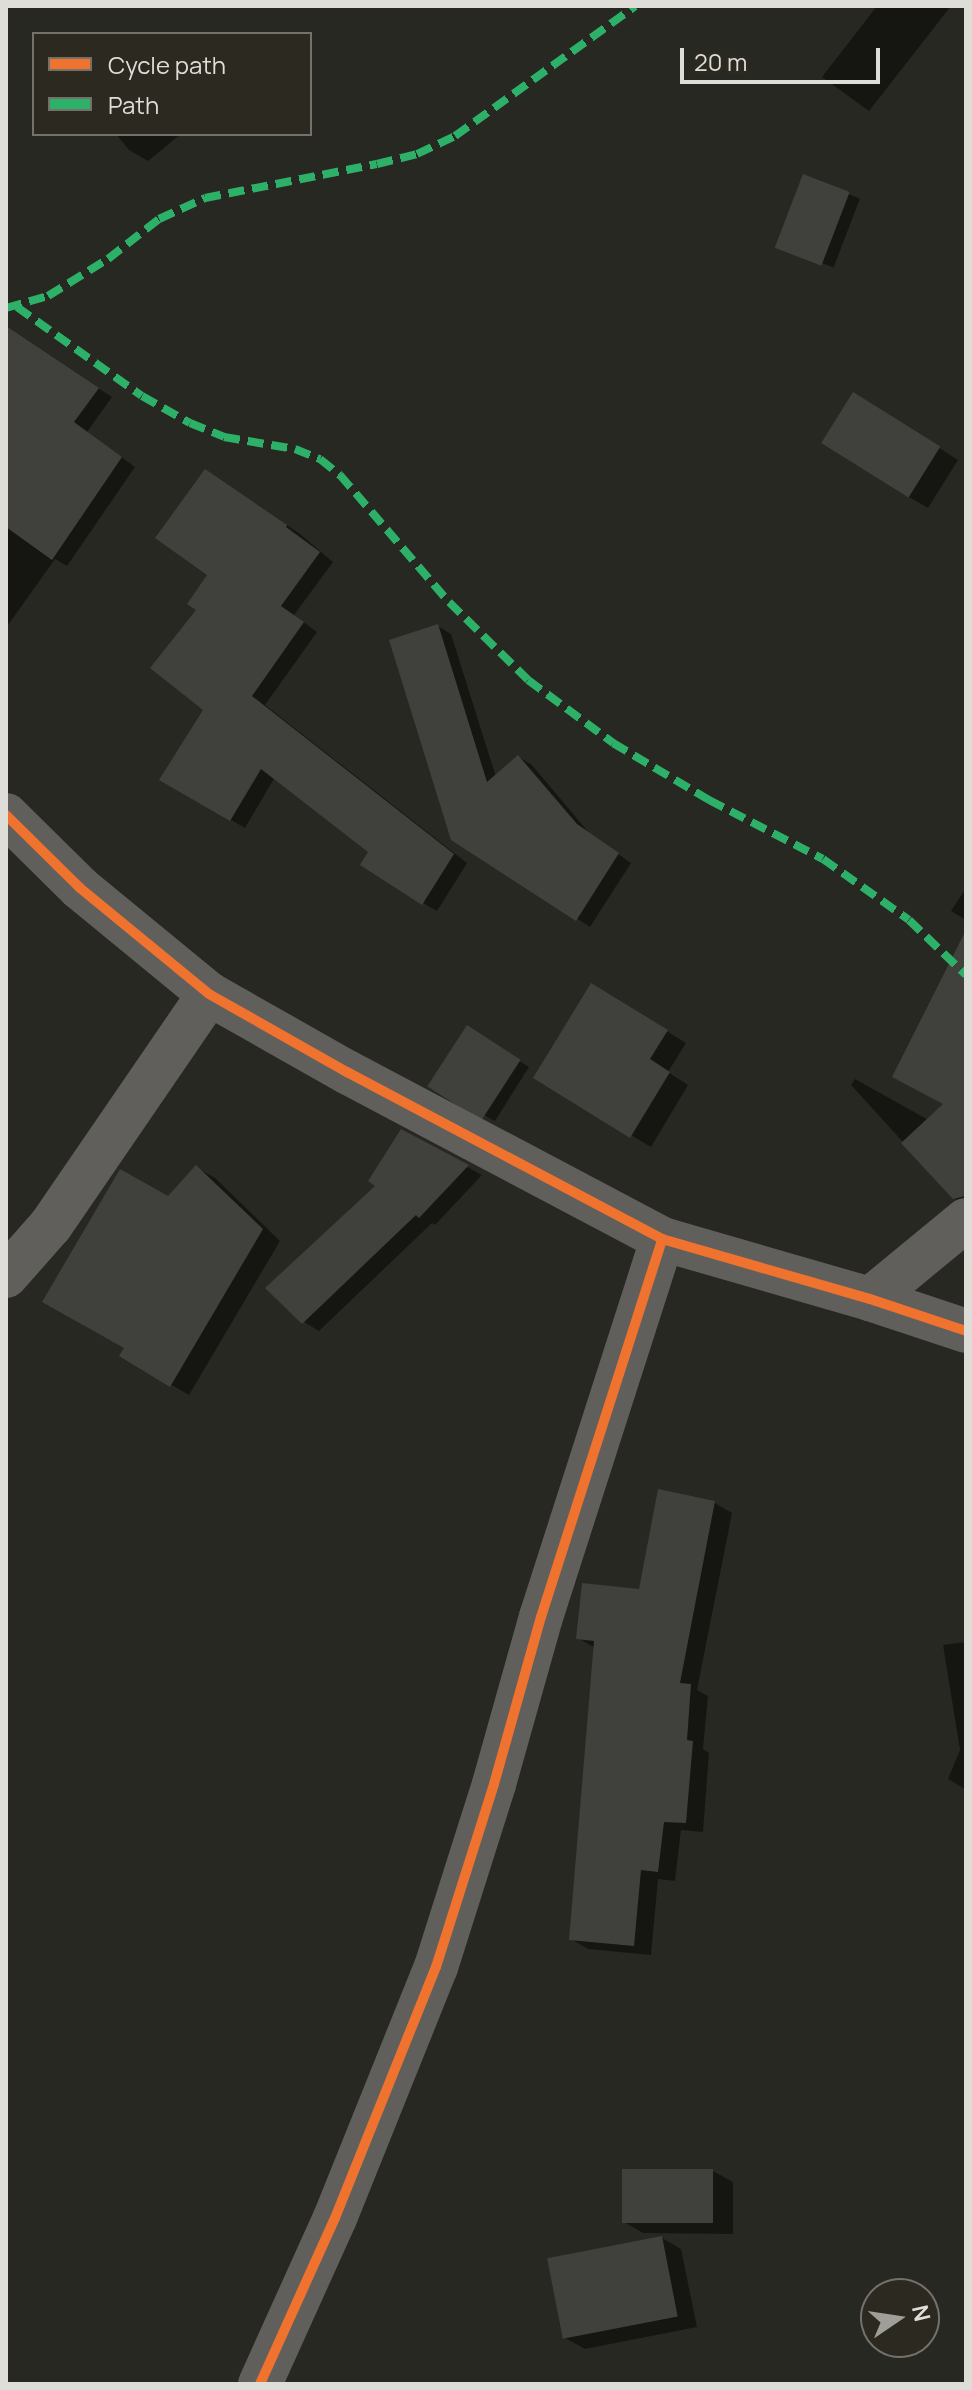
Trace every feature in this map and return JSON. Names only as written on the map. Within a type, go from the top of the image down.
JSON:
[{"type":"street","points":[[6,815],[80,888],[209,994],[347,1072],[662,1239],[870,1299],[966,1331]]},
{"type":"street","points":[[6,1276],[51,1225],[209,994]]},
{"type":"street","points":[[870,1299],[966,1220]]},
{"type":"street","points":[[277,2372],[436,1967],[494,1784],[541,1617],[662,1239]]},
{"type":"building","points":[[803,174],[850,192],[821,266],[775,248]]},
{"type":"building","points":[[6,326],[99,388],[74,422],[122,457],[52,560],[6,527]]},
{"type":"building","points":[[853,392],[940,447],[909,497],[821,443]]},
{"type":"building","points":[[205,469],[287,525],[320,552],[281,606],[304,622],[252,696],[454,854],[422,905],[360,865],[368,852],[261,769],[230,821],[159,780],[203,710],[150,668],[196,610],[187,604],[207,575],[155,538]]},
{"type":"building","points":[[438,624],[487,782],[518,755],[577,824],[619,853],[576,921],[451,840],[389,640]]},
{"type":"building","points":[[966,930],[966,1196],[953,1199],[901,1143],[943,1104],[892,1077]]},
{"type":"building","points":[[591,983],[668,1030],[650,1059],[670,1072],[630,1138],[533,1078]]},
{"type":"building","points":[[467,1025],[521,1060],[481,1121],[427,1086]]},
{"type":"building","points":[[401,1129],[469,1165],[419,1218],[416,1215],[302,1324],[265,1288],[375,1186],[368,1181]]},
{"type":"building","points":[[196,1165],[263,1229],[170,1387],[119,1356],[124,1348],[42,1302],[120,1169],[168,1196]]},
{"type":"building","points":[[658,1489],[715,1501],[680,1683],[691,1684],[687,1740],[693,1741],[686,1823],[664,1822],[658,1872],[641,1870],[634,1946],[569,1940],[594,1641],[576,1639],[582,1583],[639,1589]]},
{"type":"building","points":[[622,2169],[713,2169],[713,2223],[622,2223]]},
{"type":"building","points":[[662,2236],[678,2316],[563,2339],[547,2258]]},
{"type":"marked path","points":[[6,308],[48,296],[108,259],[159,219],[205,198],[377,164],[417,154],[455,136],[635,6]]},
{"type":"marked path","points":[[17,307],[142,396],[190,423],[224,437],[295,449],[320,459],[340,475],[449,602],[528,680],[613,743],[709,800],[823,859],[909,920],[966,975]]},
{"type":"cycle path","points":[[6,815],[80,888],[209,994],[347,1072],[662,1239],[870,1299],[966,1331]]},
{"type":"cycle path","points":[[260,2384],[335,2218],[436,1967],[494,1784],[541,1617],[662,1239]]}]
